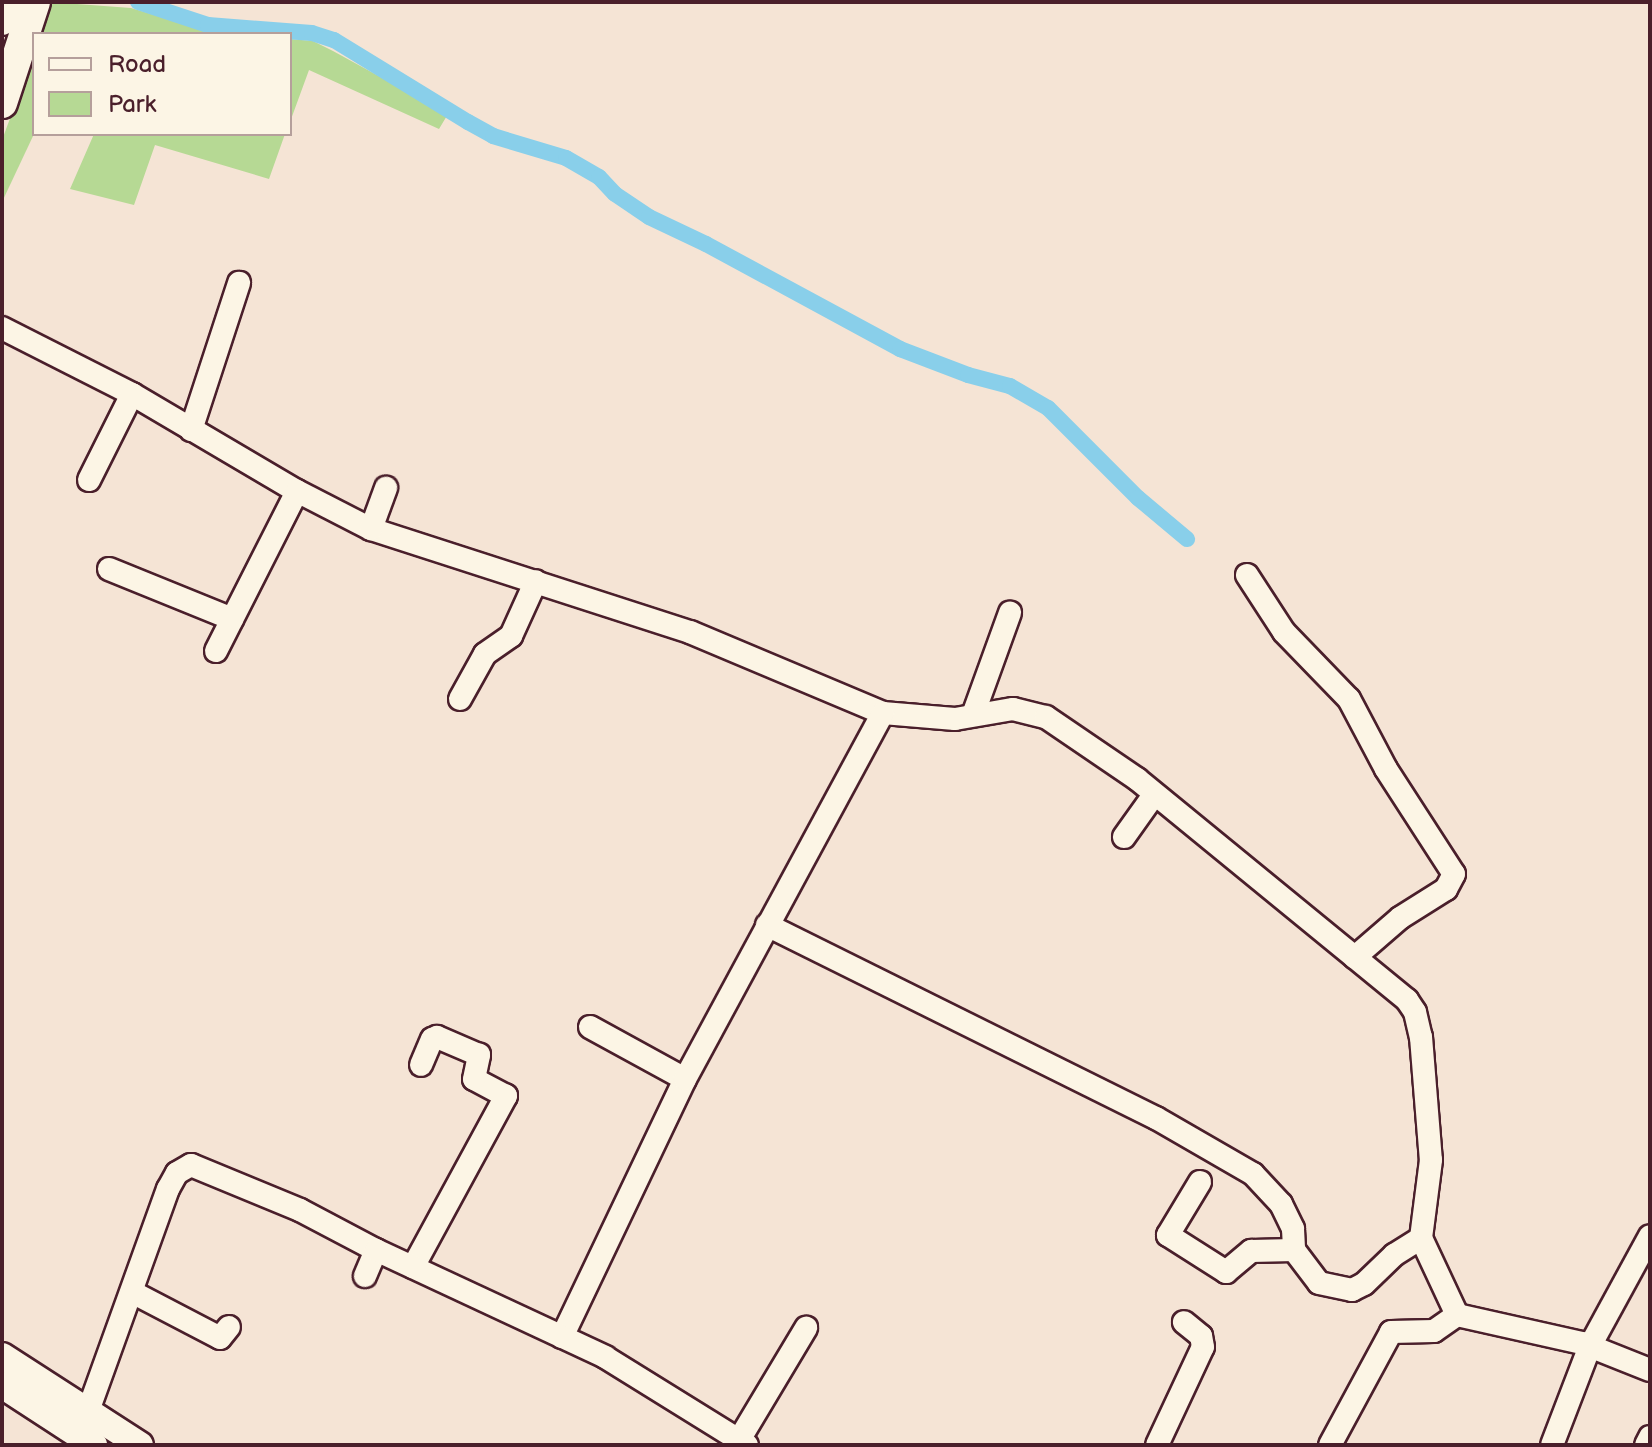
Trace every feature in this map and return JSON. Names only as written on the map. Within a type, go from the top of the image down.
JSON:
[{"type":"highway","points":[[2,20],[7,2]]},
{"type":"highway","points":[[2,103],[35,2]]},
{"type":"main road","points":[[2,1356],[140,1445]]},
{"type":"main road","points":[[2,1385],[83,1442]]},
{"type":"street","points":[[191,430],[239,283]]},
{"type":"street","points":[[2,328],[132,394],[297,491],[371,529],[690,632],[883,713],[955,719],[1013,709],[1046,717],[1137,779],[1398,989],[1419,1024],[1431,1160],[1421,1238],[1457,1315]]},
{"type":"street","points":[[89,480],[132,394]]},
{"type":"street","points":[[371,529],[386,488]]},
{"type":"street","points":[[216,651],[297,491]]},
{"type":"street","points":[[109,569],[232,619]]},
{"type":"street","points":[[1247,575],[1284,632],[1349,699],[1386,769],[1454,874],[1446,889],[1400,918],[1355,957]]},
{"type":"street","points":[[460,699],[488,651],[511,636],[536,581]]},
{"type":"street","points":[[973,715],[1010,613]]},
{"type":"street","points":[[562,1337],[685,1079],[883,713]]},
{"type":"street","points":[[1124,837],[1154,795]]},
{"type":"street","points":[[767,925],[1156,1118],[1253,1174],[1281,1204],[1293,1229],[1294,1250],[1319,1283],[1352,1290],[1364,1284],[1394,1255],[1421,1238]]},
{"type":"street","points":[[590,1027],[685,1079]]},
{"type":"street","points":[[413,1267],[506,1101],[504,1092],[474,1079],[479,1055],[437,1037],[432,1039],[421,1065]]},
{"type":"street","points":[[83,1442],[89,1411],[173,1178],[186,1166],[219,1175],[300,1210],[376,1250],[605,1357],[743,1442],[806,1328]]},
{"type":"street","points":[[1200,1182],[1168,1231],[1171,1239],[1226,1272],[1251,1251],[1294,1250]]},
{"type":"street","points":[[1552,1445],[1590,1346],[1650,1236]]},
{"type":"street","points":[[365,1276],[376,1250]]},
{"type":"street","points":[[132,1292],[220,1338],[229,1327]]},
{"type":"street","points":[[1330,1445],[1391,1332],[1434,1331],[1457,1315],[1590,1346],[1650,1370]]},
{"type":"street","points":[[1157,1445],[1203,1347],[1201,1336],[1184,1322]]},
{"type":"street","points":[[1646,1445],[1650,1437]]},
{"type":"green space","points":[[50,2],[131,8],[212,32],[41,32]]},
{"type":"green space","points":[[292,39],[313,41],[448,114],[439,129],[309,70],[292,117]]},
{"type":"green space","points":[[32,59],[33,136],[2,202],[2,140]]},
{"type":"green space","points":[[93,136],[284,136],[269,179],[155,145],[134,205],[70,189]]},
{"type":"waterway","points":[[138,2],[208,25],[312,33],[334,40],[493,136],[566,158],[599,177],[615,194],[649,217],[706,244],[900,349],[968,375],[1010,386],[1048,408],[1138,498],[1187,539]]}]
